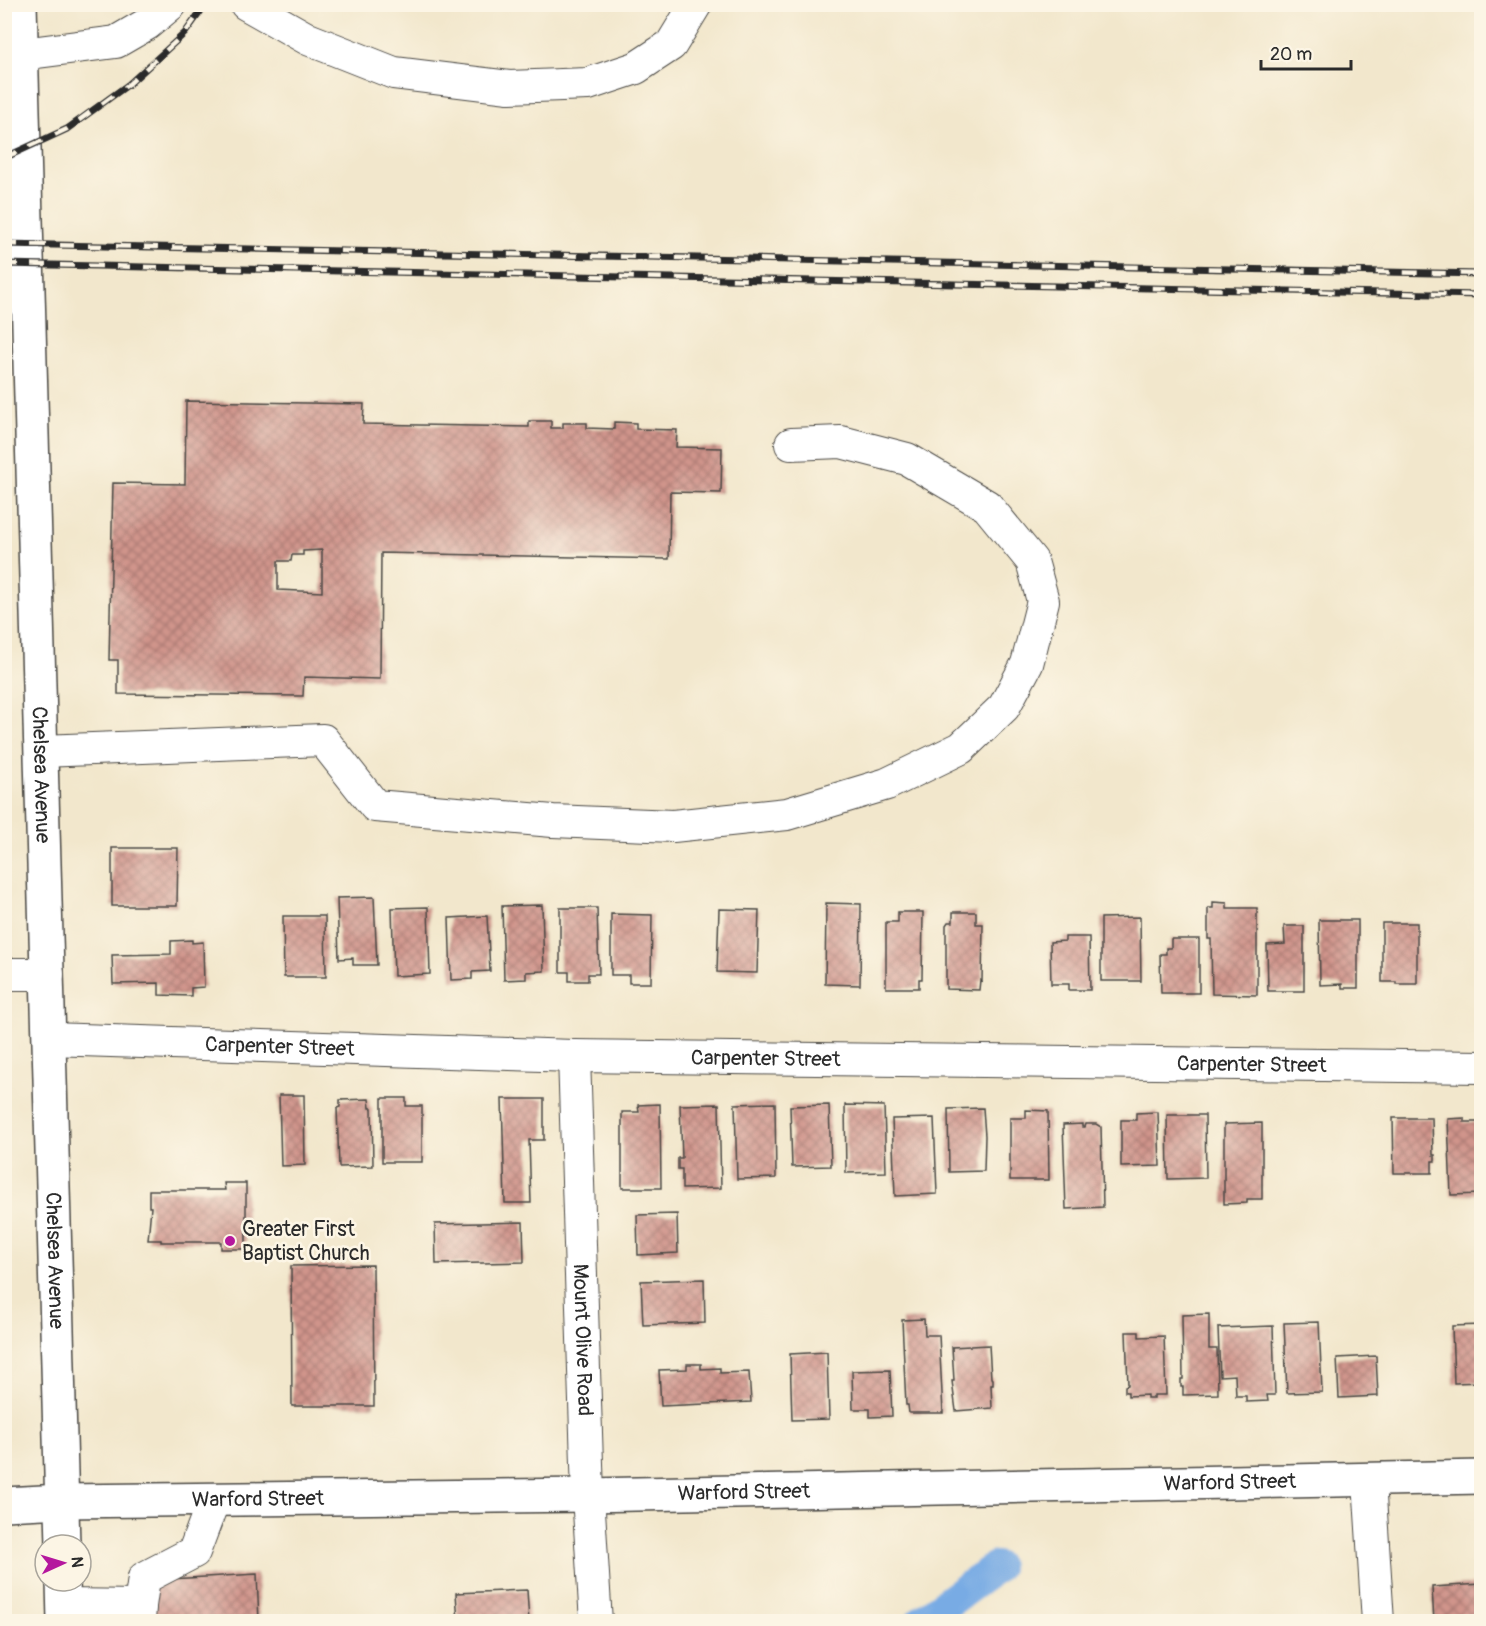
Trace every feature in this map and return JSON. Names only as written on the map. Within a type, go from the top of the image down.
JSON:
[{"type":"main road","name":"Chelsea Avenue","points":[[20,4],[63,1533]]},
{"type":"main road","name":"Warford Street","points":[[4,1504],[62,1501],[588,1495],[1482,1477]]},
{"type":"street","points":[[22,54],[116,42],[147,24],[171,4]]},
{"type":"street","points":[[246,4],[308,39],[394,73],[509,87],[588,84],[636,68],[671,45],[696,4]]},
{"type":"street","points":[[42,751],[323,740],[375,806],[553,821],[663,826],[787,814],[887,784],[961,748],[1004,707],[1027,664],[1043,601],[1032,561],[987,506],[907,459],[841,442],[791,444]]},
{"type":"street","points":[[4,974],[48,974]]},
{"type":"street","name":"Carpenter Street","points":[[50,1039],[574,1056],[1482,1067]]},
{"type":"street","name":"Mount Olive Road","points":[[574,1056],[588,1495],[596,1622]]},
{"type":"street","points":[[1369,1480],[1378,1622]]},
{"type":"street","points":[[64,1603],[140,1614],[144,1578],[194,1552],[214,1499]]},
{"type":"building","points":[[186,401],[364,404],[363,424],[529,427],[529,421],[551,421],[551,428],[563,428],[563,423],[587,423],[587,428],[614,429],[614,422],[636,423],[636,429],[677,430],[676,447],[722,448],[721,493],[670,492],[669,559],[381,553],[380,679],[304,677],[303,696],[118,694],[118,660],[109,660],[113,483],[185,484]],"holes":[[[322,550],[322,592],[278,590],[278,561],[291,561],[292,555],[303,555],[303,551]]]},
{"type":"building","points":[[112,848],[178,848],[177,906],[112,906]]},
{"type":"building","points":[[374,897],[377,965],[353,965],[353,958],[339,959],[337,898]]},
{"type":"building","points":[[1213,902],[1227,903],[1227,908],[1257,908],[1257,995],[1212,994],[1208,908],[1213,908]]},
{"type":"building","points":[[826,903],[861,904],[860,985],[825,984]]},
{"type":"building","points":[[542,905],[544,971],[526,972],[526,979],[504,980],[502,906]]},
{"type":"building","points":[[428,907],[430,974],[394,976],[392,908]]},
{"type":"building","points":[[560,908],[597,908],[599,974],[588,974],[588,981],[569,981],[569,972],[560,972]]},
{"type":"building","points":[[719,909],[759,910],[757,973],[717,972]]},
{"type":"building","points":[[898,912],[923,912],[922,979],[919,979],[919,988],[886,988],[886,922],[898,922]]},
{"type":"building","points":[[953,912],[976,912],[976,924],[983,924],[982,981],[980,980],[979,990],[946,989],[946,925],[948,922],[953,922]]},
{"type":"building","points":[[611,914],[652,915],[651,983],[629,983],[629,975],[611,975]]},
{"type":"building","points":[[283,916],[325,916],[326,977],[284,977]]},
{"type":"building","points":[[487,916],[490,971],[472,972],[472,979],[451,980],[449,918]]},
{"type":"building","points":[[1140,917],[1141,981],[1101,981],[1101,918]]},
{"type":"building","points":[[1319,920],[1358,920],[1358,988],[1342,988],[1342,984],[1320,985]]},
{"type":"building","points":[[1382,923],[1417,923],[1417,984],[1382,982]]},
{"type":"building","points":[[1284,926],[1304,926],[1304,991],[1268,991],[1267,945],[1285,944]]},
{"type":"building","points":[[1065,937],[1089,937],[1090,990],[1069,990],[1069,984],[1051,984],[1050,942],[1065,941]]},
{"type":"building","points":[[1171,939],[1199,939],[1199,993],[1161,993],[1160,954],[1166,954],[1166,948],[1171,948]]},
{"type":"building","points":[[192,940],[192,943],[203,942],[204,987],[191,988],[191,996],[159,995],[159,983],[113,984],[112,955],[171,954],[171,941]]},
{"type":"building","points":[[279,1095],[304,1095],[305,1165],[281,1166]]},
{"type":"building","points":[[382,1098],[406,1098],[406,1106],[422,1106],[422,1162],[382,1162]]},
{"type":"building","points":[[369,1099],[370,1108],[372,1108],[373,1166],[339,1167],[337,1108],[340,1107],[340,1100]]},
{"type":"building","points":[[502,1099],[544,1099],[544,1140],[529,1140],[531,1203],[505,1203]]},
{"type":"building","points":[[775,1103],[776,1178],[737,1179],[735,1104]]},
{"type":"building","points":[[660,1104],[661,1188],[622,1188],[622,1112],[639,1112],[638,1105]]},
{"type":"building","points":[[719,1104],[721,1188],[682,1189],[682,1169],[678,1169],[678,1158],[682,1158],[680,1105]]},
{"type":"building","points":[[829,1105],[831,1166],[792,1167],[790,1106]]},
{"type":"building","points":[[845,1105],[884,1106],[886,1172],[846,1173]]},
{"type":"building","points":[[983,1108],[984,1171],[949,1172],[948,1109]]},
{"type":"building","points":[[1026,1110],[1048,1111],[1049,1180],[1010,1180],[1010,1118],[1026,1118]]},
{"type":"building","points":[[1158,1112],[1160,1166],[1121,1167],[1121,1120],[1136,1120],[1136,1113]]},
{"type":"building","points":[[1167,1115],[1205,1115],[1206,1178],[1168,1179]]},
{"type":"building","points":[[934,1118],[937,1194],[895,1196],[892,1119]]},
{"type":"building","points":[[1393,1118],[1432,1118],[1435,1161],[1432,1161],[1432,1173],[1394,1173]]},
{"type":"building","points":[[1464,1118],[1464,1122],[1482,1122],[1482,1194],[1451,1195],[1448,1119]]},
{"type":"building","points":[[1262,1123],[1262,1199],[1247,1199],[1247,1203],[1224,1204],[1224,1124]]},
{"type":"building","points":[[1082,1124],[1082,1127],[1086,1124],[1096,1124],[1101,1127],[1103,1207],[1066,1209],[1063,1125]]},
{"type":"building","points":[[224,1183],[246,1183],[246,1249],[221,1249],[221,1242],[148,1240],[151,1207],[149,1207],[149,1190],[225,1190]]},
{"type":"building","points":[[677,1214],[678,1253],[638,1255],[637,1215]]},
{"type":"building","points":[[523,1222],[524,1262],[436,1264],[435,1224]]},
{"type":"building","points":[[373,1265],[374,1406],[292,1406],[291,1266]]},
{"type":"building","points":[[704,1279],[705,1323],[643,1325],[641,1281]]},
{"type":"building","points":[[1209,1314],[1209,1349],[1217,1349],[1218,1394],[1183,1395],[1183,1387],[1181,1387],[1181,1379],[1183,1379],[1182,1315]]},
{"type":"building","points":[[924,1319],[925,1335],[939,1335],[943,1413],[909,1413],[908,1405],[906,1405],[902,1320]]},
{"type":"building","points":[[1319,1322],[1322,1392],[1287,1393],[1284,1323]]},
{"type":"building","points":[[1482,1325],[1482,1382],[1454,1383],[1452,1326]]},
{"type":"building","points":[[1273,1326],[1275,1395],[1267,1395],[1268,1401],[1246,1402],[1246,1396],[1236,1396],[1235,1375],[1220,1376],[1218,1328]]},
{"type":"building","points":[[1126,1332],[1139,1332],[1139,1337],[1164,1336],[1166,1395],[1154,1395],[1154,1398],[1147,1398],[1147,1395],[1128,1396],[1128,1392],[1125,1392],[1125,1386],[1128,1385]]},
{"type":"building","points":[[989,1345],[991,1378],[993,1379],[992,1408],[956,1411],[952,1381],[954,1381],[952,1347]]},
{"type":"building","points":[[827,1352],[829,1419],[792,1420],[790,1354]]},
{"type":"building","points":[[1376,1356],[1378,1396],[1339,1398],[1337,1358]]},
{"type":"building","points":[[687,1364],[701,1364],[701,1369],[720,1368],[720,1373],[749,1372],[751,1402],[661,1406],[659,1370],[687,1369]]},
{"type":"building","points":[[890,1370],[892,1416],[870,1417],[870,1409],[853,1409],[852,1371]]},
{"type":"building","points":[[257,1574],[259,1622],[155,1622],[153,1580]]},
{"type":"building","points":[[1482,1584],[1482,1622],[1434,1622],[1432,1587]]},
{"type":"building","points":[[527,1590],[529,1622],[458,1622],[456,1593]]},
{"type":"waterway","points":[[921,1622],[996,1567]]},
{"type":"railway","points":[[4,158],[67,129],[129,84],[185,33],[206,4]]},
{"type":"railway","points":[[4,244],[1482,274]]},
{"type":"railway","points":[[4,264],[1482,295]]},
{"type":"place","name":"Greater First Baptist Church","points":[[230,1241]]}]
